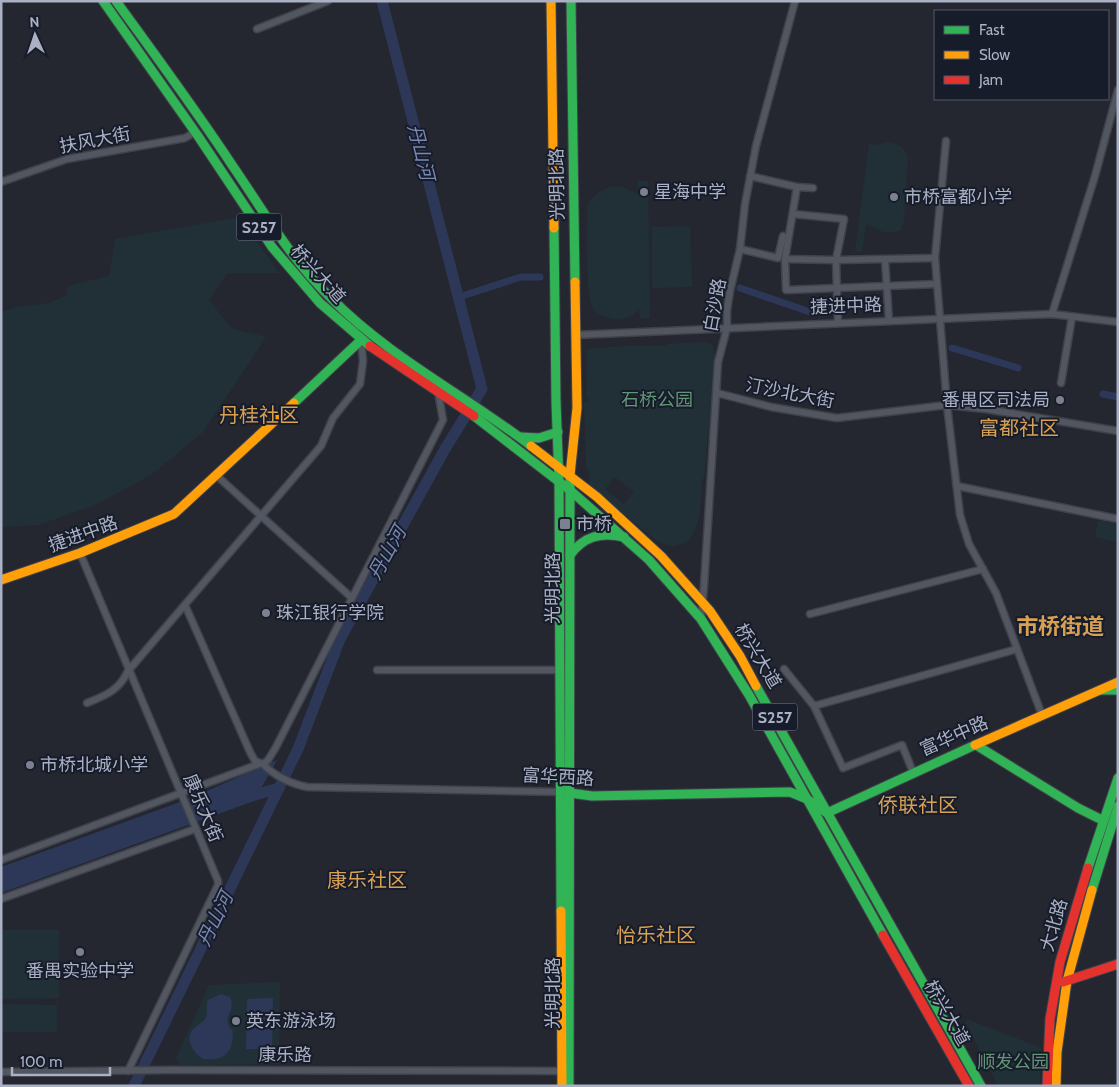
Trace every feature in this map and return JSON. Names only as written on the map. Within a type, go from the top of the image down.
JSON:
[{"type":"main road","name":"桥兴大道","points":[[103,1],[195,132],[272,247],[320,303],[361,340],[438,392],[464,403]]},
{"type":"main road","name":"桥兴大道","points":[[116,1],[189,101],[286,246],[313,280],[330,298],[374,336],[464,403]]},
{"type":"main road","name":"光明北路","points":[[551,1],[559,468],[565,1071],[569,1086]]},
{"type":"main road","name":"光明北路","points":[[562,1086],[565,1071],[570,793],[570,476],[577,408],[571,1]]},
{"type":"main road","name":"捷进中路","points":[[1,580],[80,553],[174,514],[361,340]]},
{"type":"main road","name":"S257","points":[[464,403],[482,416]]},
{"type":"main road","name":"桥兴大道","points":[[482,416],[520,437],[601,501],[646,542],[703,602],[727,634],[981,1086]]},
{"type":"main road","name":"桥兴大道","points":[[482,416],[624,537],[665,577],[700,619],[749,695],[843,866],[969,1086]]},
{"type":"main road","points":[[520,437],[547,438],[558,430],[575,427]]},
{"type":"main road","points":[[570,555],[581,542],[592,537],[608,534],[624,537]]},
{"type":"main road","name":"富华中路","points":[[827,813],[913,772],[1118,682]]},
{"type":"main road","points":[[1098,690],[1118,690]]},
{"type":"main road","points":[[976,745],[1078,808],[1102,820]]},
{"type":"main road","name":"大北路","points":[[1047,1086],[1050,1019],[1062,952],[1102,820],[1118,778]]},
{"type":"main road","name":"富华西路","points":[[570,793],[592,796],[790,792],[807,799]]},
{"type":"main road","points":[[807,799],[827,813]]},
{"type":"main road","name":"大北路","points":[[1056,1086],[1058,1044],[1067,981],[1118,806]]},
{"type":"main road","points":[[1055,984],[1118,964]]},
{"type":"street","points":[[257,29],[328,1]]},
{"type":"street","name":"白沙路","points":[[700,619],[703,602],[718,362],[728,328],[729,301],[740,249],[745,204],[758,137],[794,4]]},
{"type":"street","points":[[1052,314],[1095,176],[1118,90]]},
{"type":"street","name":"扶风大街","points":[[1,182],[67,159],[185,138],[195,132]]},
{"type":"street","points":[[946,141],[935,258],[947,406],[960,515],[969,544],[996,593],[1042,715]]},
{"type":"street","points":[[750,176],[796,187],[813,188]]},
{"type":"street","points":[[796,187],[785,258],[786,290],[937,284]]},
{"type":"street","points":[[792,214],[844,219],[836,260],[838,322]]},
{"type":"street","points":[[740,249],[778,258],[784,236]]},
{"type":"street","points":[[785,258],[886,260],[935,258]]},
{"type":"street","points":[[886,260],[890,321]]},
{"type":"street","name":"捷进中路","points":[[576,334],[1052,314],[1118,322]]},
{"type":"street","points":[[1061,383],[1072,317]]},
{"type":"street","points":[[87,703],[108,694],[123,682],[128,671],[321,446],[333,418],[360,384],[363,361],[361,340]]},
{"type":"street","points":[[1,860],[182,796],[268,760],[443,420],[438,392]]},
{"type":"street","name":"汀沙北大街","points":[[716,393],[771,407],[837,418],[947,406],[986,409],[1118,431]]},
{"type":"street","points":[[217,476],[352,598]]},
{"type":"street","points":[[957,486],[1118,519]]},
{"type":"street","name":"康乐大街","points":[[80,553],[128,671],[218,878],[218,885],[131,1071]]},
{"type":"street","points":[[810,614],[983,569]]},
{"type":"street","points":[[185,605],[254,761],[261,764]]},
{"type":"street","points":[[814,706],[1017,649]]},
{"type":"street","points":[[377,670],[560,670]]},
{"type":"street","points":[[784,670],[814,706],[843,768],[902,745],[913,772]]},
{"type":"street","name":"富华西路","points":[[261,764],[295,784],[307,787],[561,791],[570,793]]},
{"type":"street","points":[[1,900],[196,829]]},
{"type":"street","name":"康乐路","points":[[1,1072],[170,1070],[565,1071]]},
{"type":"green space","points":[[886,142],[902,147],[908,156],[904,220],[901,230],[896,232],[878,230],[866,223],[862,253],[855,251],[869,144],[875,145]]},
{"type":"green space","points":[[638,181],[648,181],[650,318],[640,318],[639,309],[626,318],[615,319],[598,313],[594,310],[591,302],[587,260],[587,205],[598,193],[610,187],[624,187],[638,195]]},
{"type":"green space","points":[[240,217],[279,273],[228,273],[209,300],[231,328],[266,337],[202,433],[151,475],[95,505],[38,525],[1,527],[1,312],[18,307],[48,303],[66,296],[68,286],[109,276],[115,239]]},
{"type":"green space","points":[[690,226],[692,287],[652,288],[652,227]]},
{"type":"green space","name":"石桥公园","points":[[710,343],[715,356],[699,517],[692,535],[687,541],[673,546],[657,541],[589,486],[589,474],[586,465],[584,402],[588,401],[586,397],[587,349],[622,346],[622,348],[624,346],[665,346],[667,344]],"holes":[[[615,477],[634,492],[624,504],[605,489]]]},
{"type":"green space","points":[[1098,520],[1118,524],[1118,542],[1095,537]]},
{"type":"green space","points":[[1,930],[59,930],[59,998],[1,999]]},
{"type":"green space","name":"英东游泳场","points":[[280,982],[279,1064],[180,1065],[176,1058],[209,985]]},
{"type":"green space","points":[[1,1004],[57,1005],[57,1032],[1,1032]]},
{"type":"green space","name":"顺发公园","points":[[967,1019],[1041,1048],[1040,1086],[998,1086],[965,1022]]},
{"type":"water","points":[[277,760],[254,801],[1,893],[1,867],[191,798]]},
{"type":"water","points":[[221,994],[230,997],[232,1002],[228,1022],[233,1031],[233,1039],[229,1050],[222,1057],[203,1059],[190,1043],[190,1035],[193,1029],[206,1017],[208,1000]]},
{"type":"water","points":[[273,998],[272,1049],[246,1049],[247,999]]},
{"type":"waterway","name":"丹山河","points":[[134,1086],[298,749],[340,639],[445,449],[482,389],[382,1]]},
{"type":"waterway","points":[[459,297],[521,277],[540,277]]},
{"type":"waterway","points":[[740,288],[813,313]]},
{"type":"waterway","points":[[952,348],[1018,368]]},
{"type":"waterway","points":[[1103,394],[1118,397]]},
{"type":"waterway","points":[[245,798],[279,788]]},
{"type":"traffic: fast","points":[[103,1],[198,136],[272,247],[320,303],[370,346]]},
{"type":"traffic: fast","points":[[116,1],[204,123],[303,268],[331,298],[378,339],[531,446]]},
{"type":"traffic: fast","points":[[571,1],[575,282]]},
{"type":"traffic: fast","points":[[554,228],[559,481],[561,911]]},
{"type":"traffic: fast","points":[[294,403],[361,340]]},
{"type":"traffic: fast","points":[[474,416],[571,491],[649,560],[701,619],[749,695],[883,935]]},
{"type":"traffic: fast","points":[[520,437],[539,438],[558,432]]},
{"type":"traffic: fast","points":[[569,1086],[570,475]]},
{"type":"traffic: fast","points":[[570,555],[581,543],[594,537],[600,535],[624,537]]},
{"type":"traffic: fast","points":[[756,686],[981,1086]]},
{"type":"traffic: fast","points":[[1101,690],[1118,690]]},
{"type":"traffic: fast","points":[[570,793],[592,796],[790,792],[807,799],[827,813],[975,745]]},
{"type":"traffic: fast","points":[[976,745],[1078,808],[1102,820]]},
{"type":"traffic: fast","points":[[1088,868],[1118,778]]},
{"type":"traffic: fast","points":[[1092,890],[1118,806]]},
{"type":"traffic: slow","points":[[551,1],[554,228]]},
{"type":"traffic: slow","points":[[570,475],[577,408],[575,282]]},
{"type":"traffic: slow","points":[[1,580],[80,553],[174,514],[294,403]]},
{"type":"traffic: slow","points":[[531,446],[597,497],[661,556],[710,611],[740,656],[756,686]]},
{"type":"traffic: slow","points":[[975,745],[1118,682]]},
{"type":"traffic: slow","points":[[1056,1086],[1057,1052],[1067,981],[1092,890]]},
{"type":"traffic: slow","points":[[561,911],[562,1086]]},
{"type":"traffic: jam","points":[[370,346],[474,416]]},
{"type":"traffic: jam","points":[[1047,1086],[1050,1019],[1060,962],[1088,868]]},
{"type":"traffic: jam","points":[[883,935],[969,1086]]},
{"type":"traffic: jam","points":[[1063,982],[1118,964]]},
{"type":"place","name":"星海中学","points":[[644,192]]},
{"type":"place","name":"市桥富都小学","points":[[894,197]]},
{"type":"place","name":"番禺区司法局","points":[[1060,400]]},
{"type":"place","name":"市桥","points":[[565,524]]},
{"type":"place","name":"珠江银行学院","points":[[266,613]]},
{"type":"place","name":"市桥北城小学","points":[[30,765]]},
{"type":"place","name":"番禺实验中学","points":[[80,952]]},
{"type":"place","name":"英东游泳场","points":[[236,1021]]},
{"type":"district","name":"丹桂社区","points":[[259,415]]},
{"type":"district","name":"富都社区","points":[[1019,428]]},
{"type":"district","name":"市桥街道","points":[[1060,626]]},
{"type":"district","name":"侨联社区","points":[[918,805]]},
{"type":"district","name":"康乐社区","points":[[367,880]]},
{"type":"district","name":"怡乐社区","points":[[656,935]]}]
